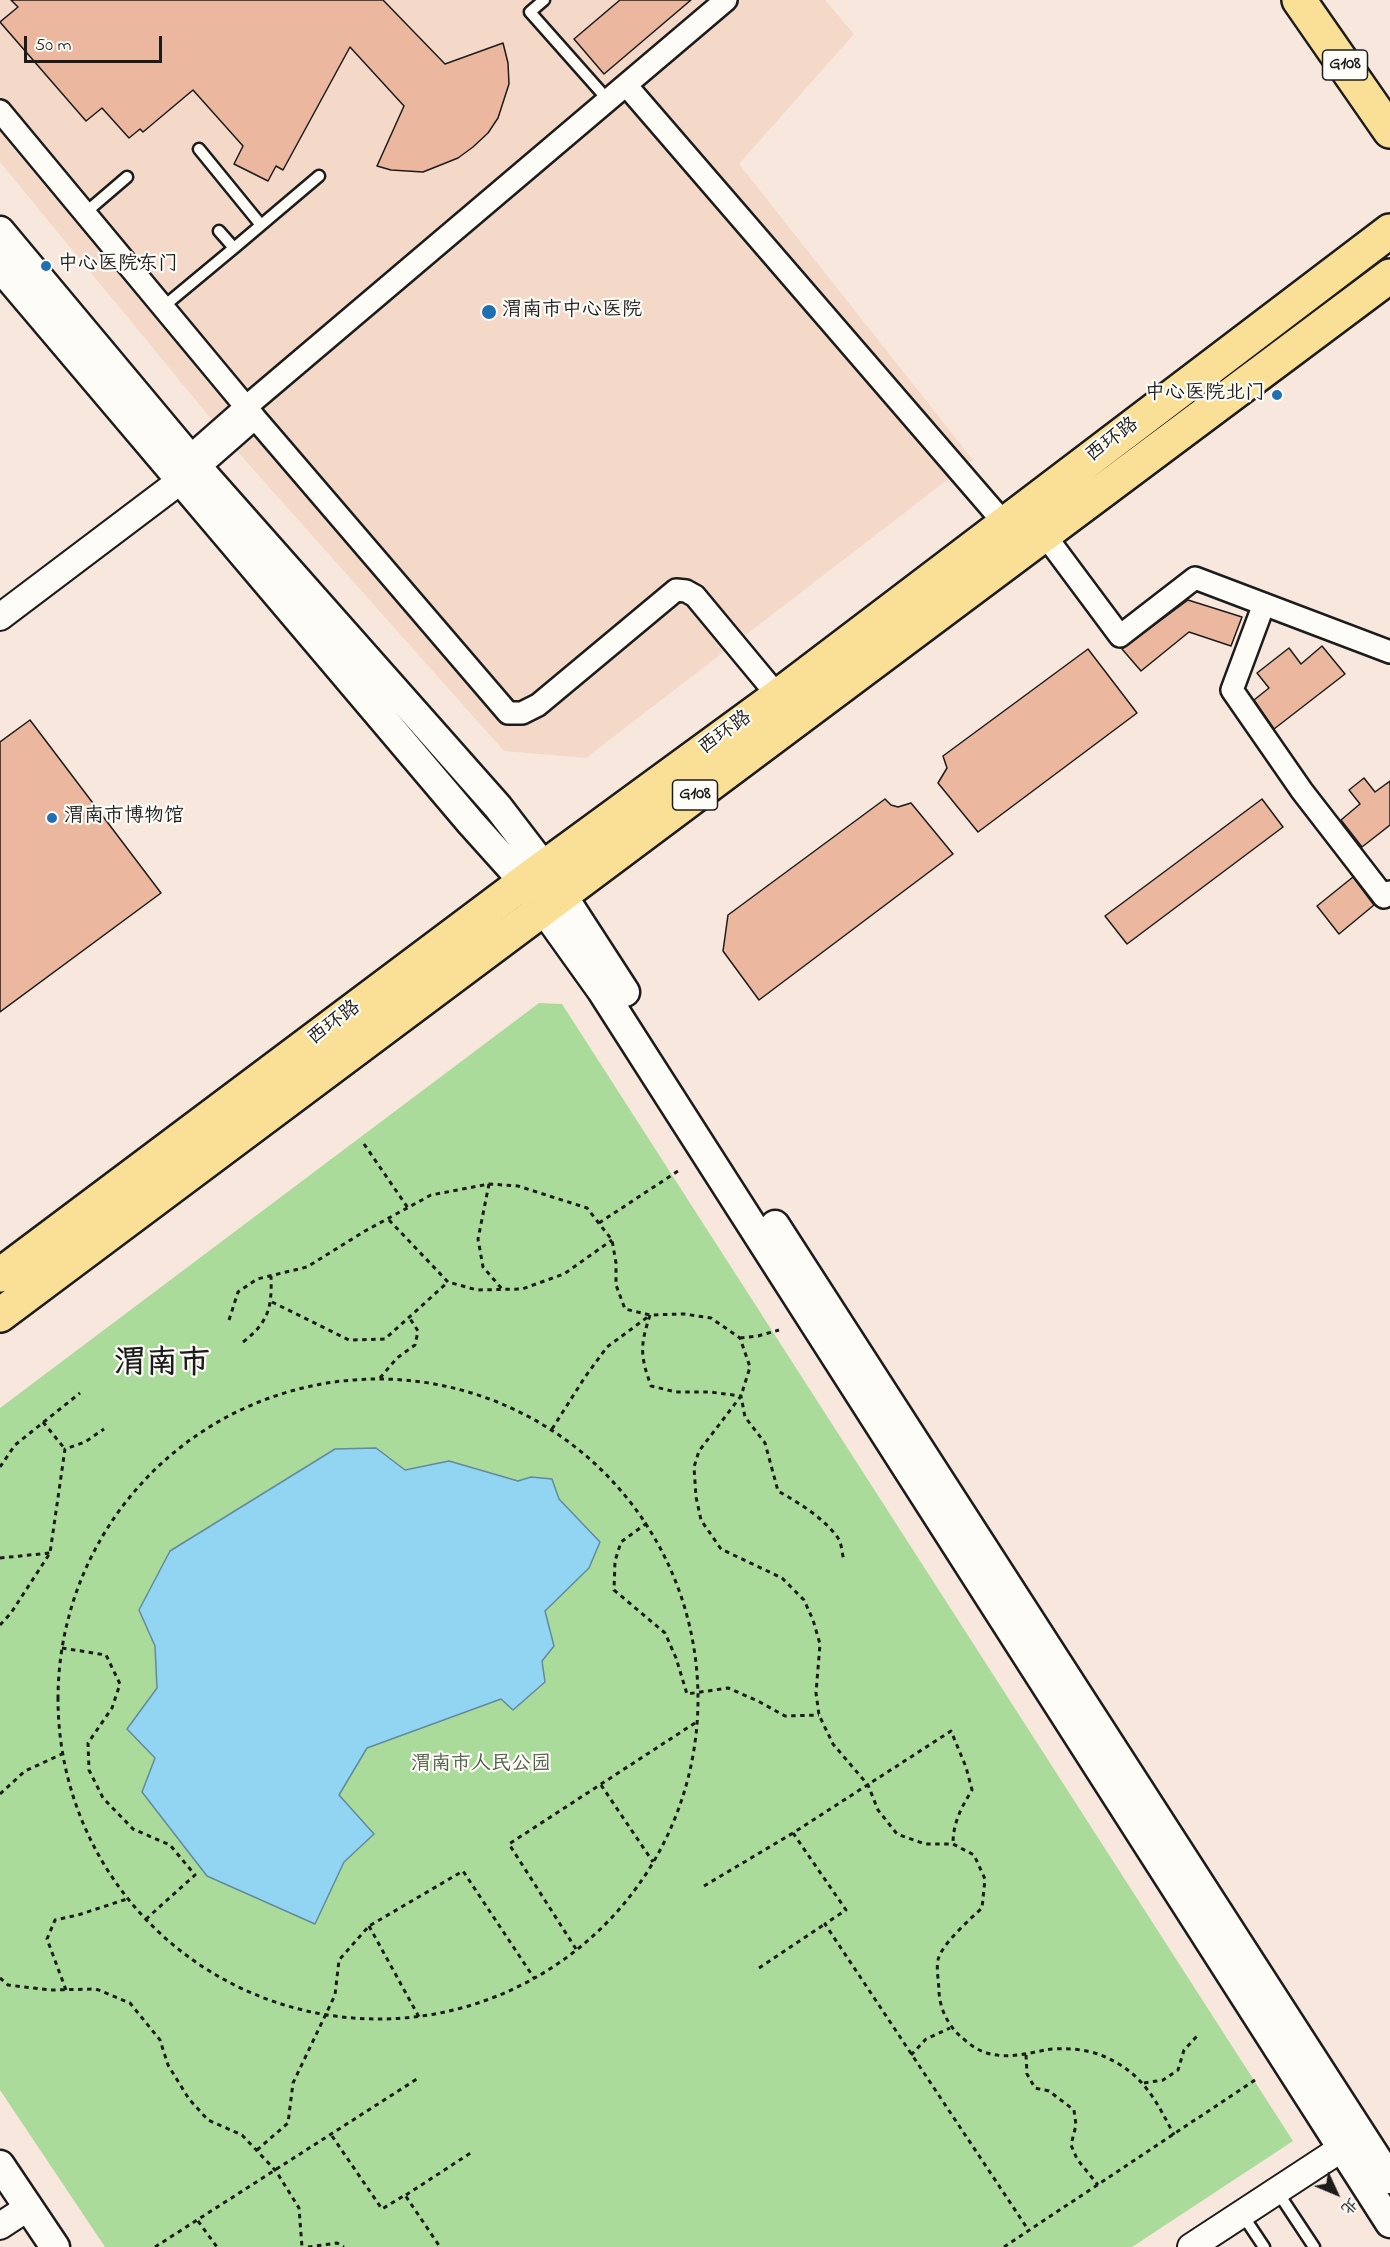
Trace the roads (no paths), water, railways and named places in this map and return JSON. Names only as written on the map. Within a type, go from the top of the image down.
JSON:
[{"type":"main road","name":"G108","points":[[1299,0],[1390,131]]},
{"type":"main road","name":"G108","points":[[1327,0],[1390,91]]},
{"type":"main road","points":[[0,231],[185,469]]},
{"type":"main road","name":"西环路","points":[[0,1315],[543,888],[778,696],[1390,231]]},
{"type":"main road","points":[[0,267],[498,807],[602,991],[1356,2149],[1390,2223]]},
{"type":"main road","name":"西环路","points":[[0,1275],[1044,534],[1390,276]]},
{"type":"main road","points":[[1356,2149],[1390,2179]]},
{"type":"main road","points":[[0,2165],[10,2213],[32,2247]]},
{"type":"main road","points":[[10,2213],[55,2247]]},
{"type":"street","points":[[0,617],[185,469],[251,413],[608,99],[726,0]]},
{"type":"street","points":[[626,84],[1005,524]]},
{"type":"street","points":[[2,117],[508,713],[522,713],[538,705],[676,590],[686,591],[695,596],[778,696]]},
{"type":"street","points":[[0,599],[185,469]]},
{"type":"street","points":[[1044,534],[1120,636],[1195,578],[1390,652]]},
{"type":"street","points":[[1264,604],[1232,690],[1302,791],[1384,897],[1390,892]]},
{"type":"street","points":[[1223,2247],[1252,2230],[1282,2198],[1356,2149]]},
{"type":"street","points":[[1191,2247],[1252,2230]]},
{"type":"lane","points":[[544,0],[530,12],[608,99]]},
{"type":"lane","points":[[199,149],[261,225]]},
{"type":"lane","points":[[163,307],[319,176]]},
{"type":"lane","points":[[85,213],[128,177]]},
{"type":"lane","points":[[219,231],[234,248]]},
{"type":"lane","points":[[1282,2198],[1314,2247]]},
{"type":"water","points":[[376,1448],[405,1470],[449,1461],[518,1481],[531,1477],[552,1479],[559,1499],[600,1542],[589,1568],[545,1611],[554,1646],[542,1661],[545,1682],[513,1710],[501,1699],[367,1748],[339,1795],[374,1834],[344,1862],[315,1924],[207,1876],[142,1792],[155,1758],[127,1729],[157,1688],[155,1646],[139,1610],[170,1551],[335,1449]]},
{"type":"place","name":"中心医院东门","points":[[46,266]]},
{"type":"place","name":"渭南市中心医院","points":[[489,312]]},
{"type":"place","name":"中心医院北门","points":[[1277,395]]},
{"type":"place","name":"渭南市博物馆","points":[[52,818]]},
{"type":"district","name":"渭南市","points":[[162,1367]]},
{"type":"park label","name":"渭南市人民公园","points":[[481,1766]]}]
